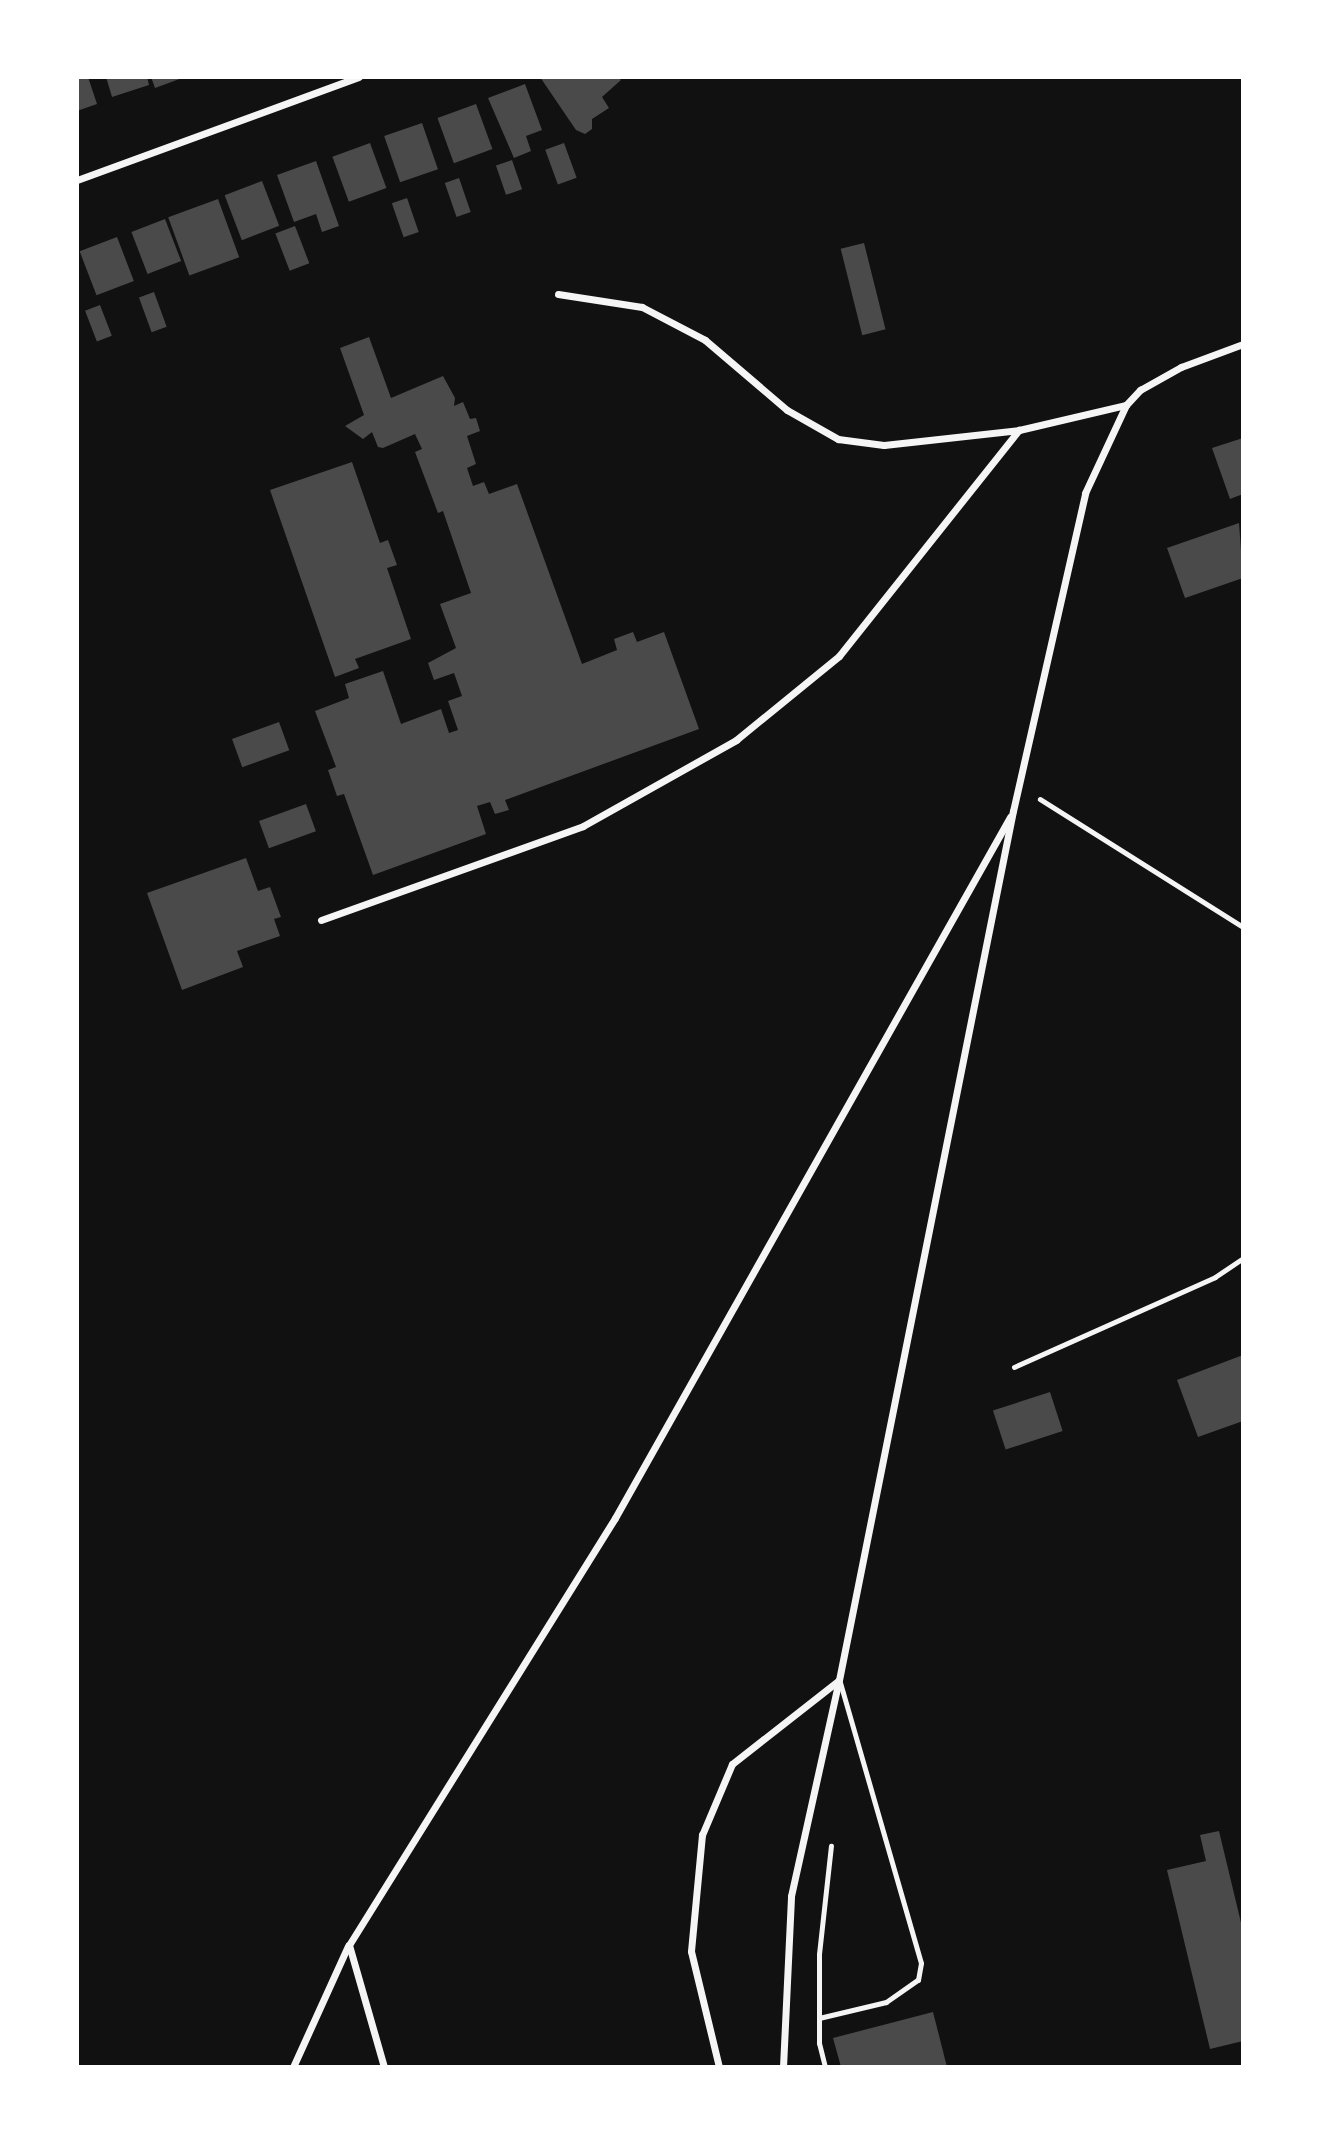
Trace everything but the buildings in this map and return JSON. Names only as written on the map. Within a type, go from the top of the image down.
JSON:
[{"type":"street","points":[[77,180],[359,77]]},
{"type":"street","points":[[558,294],[642,307],[705,340],[787,410],[838,439],[884,445],[1019,430],[1126,405]]},
{"type":"street","points":[[783,2067],[791,1896],[839,1680],[1013,811],[1085,493],[1126,405],[1140,390],[1181,368],[1243,344]]},
{"type":"street","points":[[321,920],[583,826],[736,740],[839,656],[1019,430]]},
{"type":"street","points":[[293,2067],[349,1945],[615,1518],[1013,811]]},
{"type":"street","points":[[719,2067],[691,1951],[702,1835],[732,1765],[839,1680]]},
{"type":"street","points":[[349,1945],[384,2067]]},
{"type":"lane","points":[[1014,1367],[1215,1277],[1243,1258]]},
{"type":"lane","points":[[819,2018],[886,2002],[918,1980],[920,1963],[839,1680]]},
{"type":"lane","points":[[825,2067],[819,2043],[819,1954],[831,1846]]},
{"type":"path","points":[[1019,785],[1243,927]]}]
